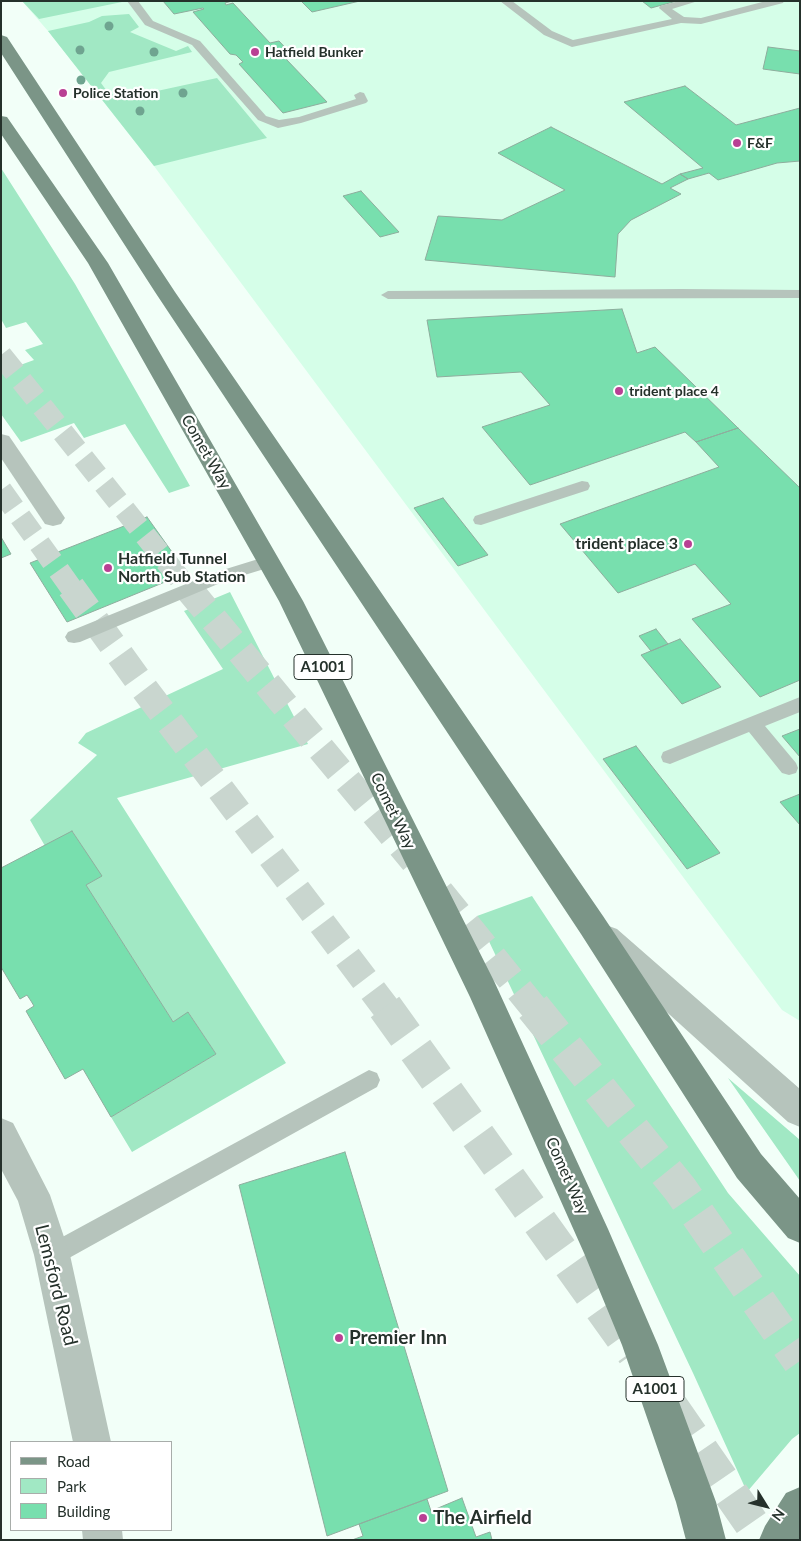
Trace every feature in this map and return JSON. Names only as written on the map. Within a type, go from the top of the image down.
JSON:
[{"type":"main road","points":[[1,40],[165,292],[592,926],[749,1166],[800,1226]]},
{"type":"main road","name":"Comet Way","points":[[1,120],[98,263],[291,601],[483,991],[568,1178],[640,1345],[696,1502],[706,1540]]},
{"type":"main road","points":[[779,1540],[800,1507]]},
{"type":"street","points":[[1,441],[53,518]]},
{"type":"street","points":[[592,926],[800,1111]]},
{"type":"street","name":"Lemsford Road","points":[[1,1134],[33,1195],[52,1255],[92,1441]]},
{"type":"lane","points":[[132,1],[148,23],[196,43],[262,118],[278,124],[301,120],[362,102],[360,95]]},
{"type":"lane","points":[[505,1],[548,33],[572,44],[681,20],[701,21],[779,1]]},
{"type":"lane","points":[[681,20],[664,8],[692,1]]},
{"type":"lane","points":[[681,20],[686,14],[736,1]]},
{"type":"lane","points":[[388,295],[800,294]]},
{"type":"lane","points":[[482,520],[582,486]]},
{"type":"lane","points":[[74,637],[219,577],[268,562]]},
{"type":"lane","points":[[670,757],[800,704]]},
{"type":"lane","points":[[753,724],[789,768]]},
{"type":"lane","points":[[52,1255],[369,1080]]},
{"type":"shaded area","points":[[22,1],[800,1],[800,1021],[782,1010],[154,166],[48,31]]},
{"type":"green space","points":[[22,1],[122,1],[122,2],[39,19]]},
{"type":"green space","points":[[129,14],[139,27],[130,32],[176,51],[188,46],[192,52],[109,72],[101,83],[109,94],[134,96],[217,78],[267,138],[154,166],[48,31],[89,22],[102,16]]},
{"type":"green space","points":[[1,168],[75,284],[190,486],[169,493],[125,424],[84,438],[74,423],[21,442],[1,414],[1,372],[34,360],[25,350],[43,344],[26,322],[6,328],[1,319]]},
{"type":"green space","points":[[230,592],[308,744],[117,798],[286,1063],[132,1152],[111,1117],[216,1054],[189,1013],[173,1022],[86,885],[101,876],[73,832],[45,846],[30,820],[97,755],[78,743],[86,733],[223,669],[184,611]]},
{"type":"green space","points":[[532,896],[728,1193],[800,1276],[800,1433],[792,1439],[747,1492],[693,1373],[477,916]]},
{"type":"green space","points":[[728,1078],[800,1140],[800,1181]]},
{"type":"building","points":[[163,1],[232,1],[225,3],[226,5],[233,3],[270,43],[279,41],[294,57],[286,59],[327,102],[283,113],[239,64],[243,62],[236,55],[230,54],[193,12],[203,8],[174,14]]},
{"type":"building","points":[[301,1],[360,1],[312,12]]},
{"type":"building","points":[[642,1],[677,1],[651,8]]},
{"type":"building","points":[[768,47],[800,51],[800,74],[763,69]]},
{"type":"building","name":"F&F","points":[[685,86],[736,125],[800,108],[800,161],[777,163],[718,180],[709,173],[688,179],[680,174],[703,168],[624,102]]},
{"type":"building","points":[[551,127],[662,184],[680,174],[688,179],[670,188],[681,194],[631,220],[618,234],[615,277],[425,260],[438,216],[502,220],[565,190],[498,153]]},
{"type":"building","points":[[361,191],[399,232],[380,237],[343,196]]},
{"type":"building","name":"trident place 4","points":[[622,309],[637,353],[655,347],[738,428],[696,442],[685,432],[530,485],[482,427],[550,405],[521,372],[437,377],[427,320]]},
{"type":"building","name":"trident place 3","points":[[738,428],[800,488],[800,680],[760,697],[692,619],[731,604],[695,564],[618,593],[560,524],[719,467],[696,442]]},
{"type":"building","points":[[443,498],[488,555],[458,566],[414,508]]},
{"type":"building","name":"Hatfield Tunnel North Sub Station","points":[[147,517],[187,573],[67,622],[30,563]]},
{"type":"building","points":[[1,537],[11,554],[1,558]]},
{"type":"building","points":[[656,629],[668,644],[651,651],[639,636]]},
{"type":"building","points":[[680,639],[721,687],[682,704],[641,655]]},
{"type":"building","points":[[800,729],[800,757],[782,736]]},
{"type":"building","points":[[636,746],[720,853],[687,869],[603,759]]},
{"type":"building","points":[[800,794],[800,825],[780,802]]},
{"type":"building","points":[[72,831],[102,876],[86,885],[173,1022],[188,1012],[216,1054],[111,1117],[83,1069],[65,1079],[26,1011],[34,1006],[27,995],[20,999],[1,967],[1,868]]},
{"type":"building","name":"Premier Inn","points":[[345,1152],[448,1491],[327,1536],[239,1185]]},
{"type":"building","name":"The Airfield","points":[[462,1498],[476,1537],[490,1532],[492,1540],[352,1540],[363,1536],[359,1524],[427,1499],[431,1511]]},
{"type":"tunnel","points":[[1,355],[188,589]]},
{"type":"tunnel","points":[[1,490],[72,589]]},
{"type":"tunnel","points":[[71,587],[143,687],[386,1008]]},
{"type":"tunnel","points":[[187,587],[414,861]]},
{"type":"tunnel","points":[[440,892],[534,1008]]},
{"type":"tunnel","points":[[385,1007],[634,1353]]},
{"type":"tunnel","points":[[533,1007],[680,1189],[800,1361]]},
{"type":"tunnel","points":[[671,1407],[763,1540]]},
{"type":"place","name":"Hatfield Bunker","points":[[255,52]]},
{"type":"place","name":"Police Station","points":[[63,93]]},
{"type":"place","name":"F&F","points":[[737,143]]},
{"type":"place","name":"trident place 4","points":[[619,391]]},
{"type":"place","name":"trident place 3","points":[[688,544]]},
{"type":"place","name":"Hatfield Tunnel North Sub Station","points":[[108,568]]},
{"type":"place","name":"Premier Inn","points":[[339,1338]]},
{"type":"place","name":"The Airfield","points":[[423,1518]]}]
